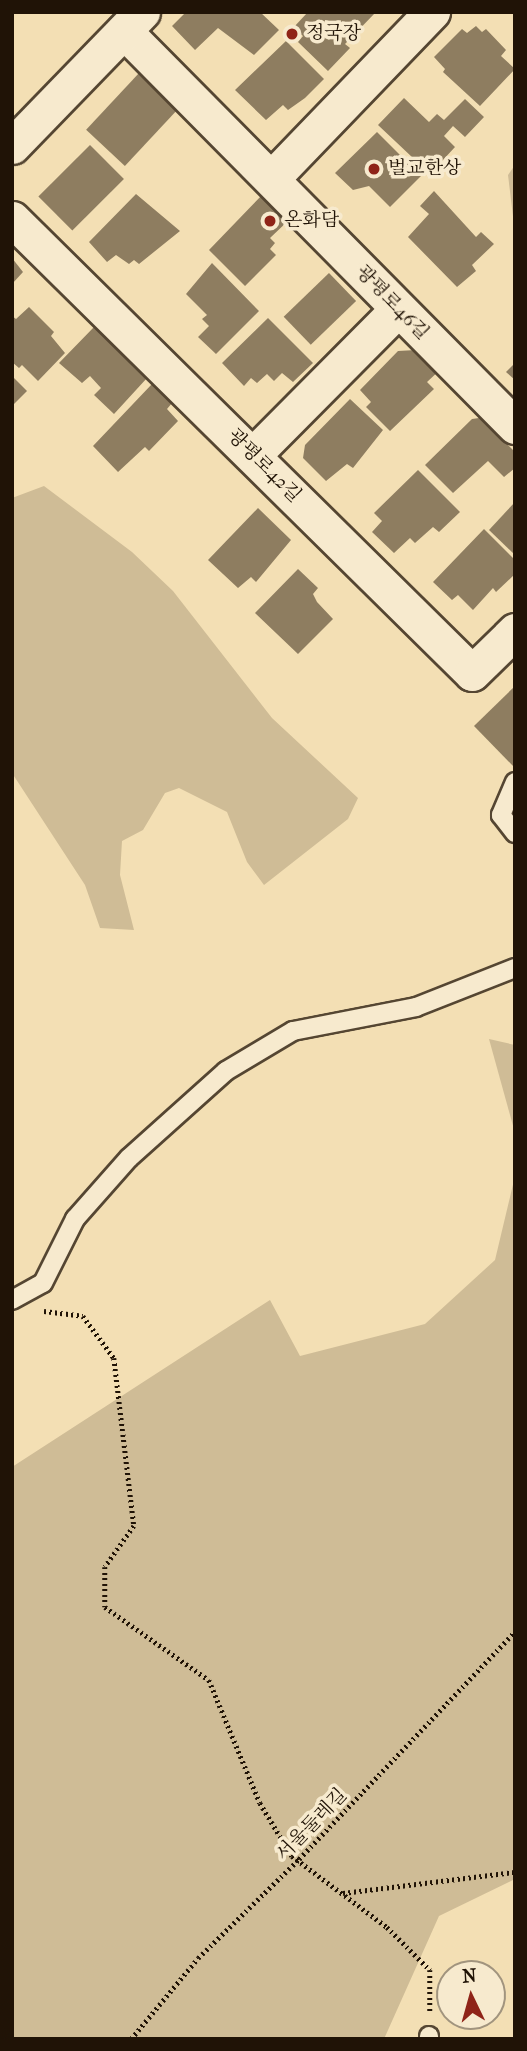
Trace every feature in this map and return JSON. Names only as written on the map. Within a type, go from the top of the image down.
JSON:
[{"type":"street","points":[[272,178],[432,12]]},
{"type":"street","points":[[12,146],[133,22]]},
{"type":"street","name":"광평로46길","points":[[133,22],[272,178],[397,310],[515,426]]},
{"type":"street","name":"광평로42길","points":[[12,219],[472,673],[515,631]]},
{"type":"street","points":[[253,455],[397,310]]},
{"type":"lane","points":[[515,782],[501,815],[515,833]]},
{"type":"lane","points":[[12,1300],[43,1283],[75,1219],[129,1158],[226,1071],[293,1031],[416,1007],[515,968]]},
{"type":"path","points":[[36,1310],[83,1316],[114,1359],[134,1526],[105,1567],[104,1607],[209,1680],[260,1803],[292,1856],[387,1927],[430,1970],[429,2038]]},
{"type":"path","name":"서울둘레길","points":[[131,2039],[198,1958],[299,1859],[515,1631]]},
{"type":"path","points":[[343,1893],[515,1872]]},
{"type":"shaded area","points":[[515,165],[515,233],[508,175]]},
{"type":"shaded area","points":[[44,486],[132,552],[173,591],[272,718],[358,798],[348,819],[264,885],[247,862],[227,812],[179,788],[165,793],[143,830],[122,841],[120,875],[134,930],[100,928],[85,885],[12,773],[12,498]]},
{"type":"shaded area","points":[[489,1039],[515,1045],[515,1133]]},
{"type":"shaded area","points":[[515,1176],[515,1879],[439,1916],[384,2039],[12,2039],[12,1467],[270,1300],[300,1356],[425,1324],[495,1260]]},
{"type":"building","points":[[186,12],[260,12],[279,30],[254,55],[218,28],[195,50],[172,26]]},
{"type":"building","points":[[308,12],[376,12],[345,44],[350,48],[328,71],[298,42],[303,36],[293,28]]},
{"type":"building","points":[[476,26],[482,32],[486,29],[506,50],[501,56],[515,69],[480,106],[443,72],[445,69],[434,57],[462,29],[467,33]]},
{"type":"building","points":[[286,41],[324,79],[305,98],[288,110],[283,105],[266,120],[235,90]]},
{"type":"building","points":[[140,72],[179,108],[125,166],[86,130]]},
{"type":"building","points":[[404,98],[429,122],[437,114],[444,120],[465,99],[484,117],[465,137],[453,126],[444,136],[455,147],[430,174],[378,125]]},
{"type":"building","points":[[377,132],[421,176],[390,207],[369,186],[353,190],[335,173]]},
{"type":"building","points":[[90,145],[124,179],[72,231],[38,197]]},
{"type":"building","points":[[434,191],[476,237],[481,232],[494,244],[472,265],[476,271],[457,287],[408,237],[429,214],[420,206]]},
{"type":"building","points":[[264,193],[290,219],[270,238],[275,243],[270,249],[276,255],[245,286],[209,250]]},
{"type":"building","points":[[136,194],[180,231],[139,264],[134,260],[129,264],[116,255],[107,262],[89,242]]},
{"type":"building","points":[[12,258],[23,272],[12,284]]},
{"type":"building","points":[[212,263],[259,311],[216,354],[198,337],[209,326],[202,319],[207,315],[186,294]]},
{"type":"building","points":[[329,273],[356,301],[311,345],[284,317]]},
{"type":"building","points":[[29,307],[54,332],[51,336],[65,353],[38,381],[22,365],[19,368],[12,362],[12,316],[16,319]]},
{"type":"building","points":[[268,318],[313,363],[293,382],[282,373],[274,381],[267,374],[257,383],[251,378],[244,386],[222,363]]},
{"type":"building","points":[[94,327],[147,378],[114,414],[94,395],[101,388],[90,376],[82,383],[59,363]]},
{"type":"building","points":[[416,350],[441,369],[427,382],[434,389],[390,431],[366,407],[371,402],[360,390],[398,351]]},
{"type":"building","points":[[515,363],[515,380],[506,372]]},
{"type":"building","points":[[12,376],[27,391],[12,406]]},
{"type":"building","points":[[152,384],[172,403],[167,409],[178,421],[149,451],[145,447],[118,472],[93,446]]},
{"type":"building","points":[[350,399],[383,430],[353,468],[347,464],[326,481],[303,458],[305,445]]},
{"type":"building","points":[[486,417],[509,439],[505,442],[515,452],[515,468],[504,477],[488,461],[453,493],[425,465],[472,419]]},
{"type":"building","points":[[418,470],[460,512],[439,532],[433,527],[415,543],[410,538],[394,553],[372,532],[382,521],[374,513]]},
{"type":"building","points":[[515,502],[515,555],[489,530]]},
{"type":"building","points":[[258,508],[291,540],[256,582],[251,577],[238,588],[208,560]]},
{"type":"building","points":[[484,529],[515,560],[515,574],[496,592],[493,588],[473,610],[458,595],[452,600],[433,582]]},
{"type":"building","points":[[298,569],[318,588],[313,594],[333,619],[298,654],[255,613]]},
{"type":"building","points":[[515,686],[515,768],[474,726]]},
{"type":"place","name":"정국장","points":[[292,34]]},
{"type":"place","name":"벌교한상","points":[[374,169]]},
{"type":"place","name":"온화담","points":[[270,221]]}]
